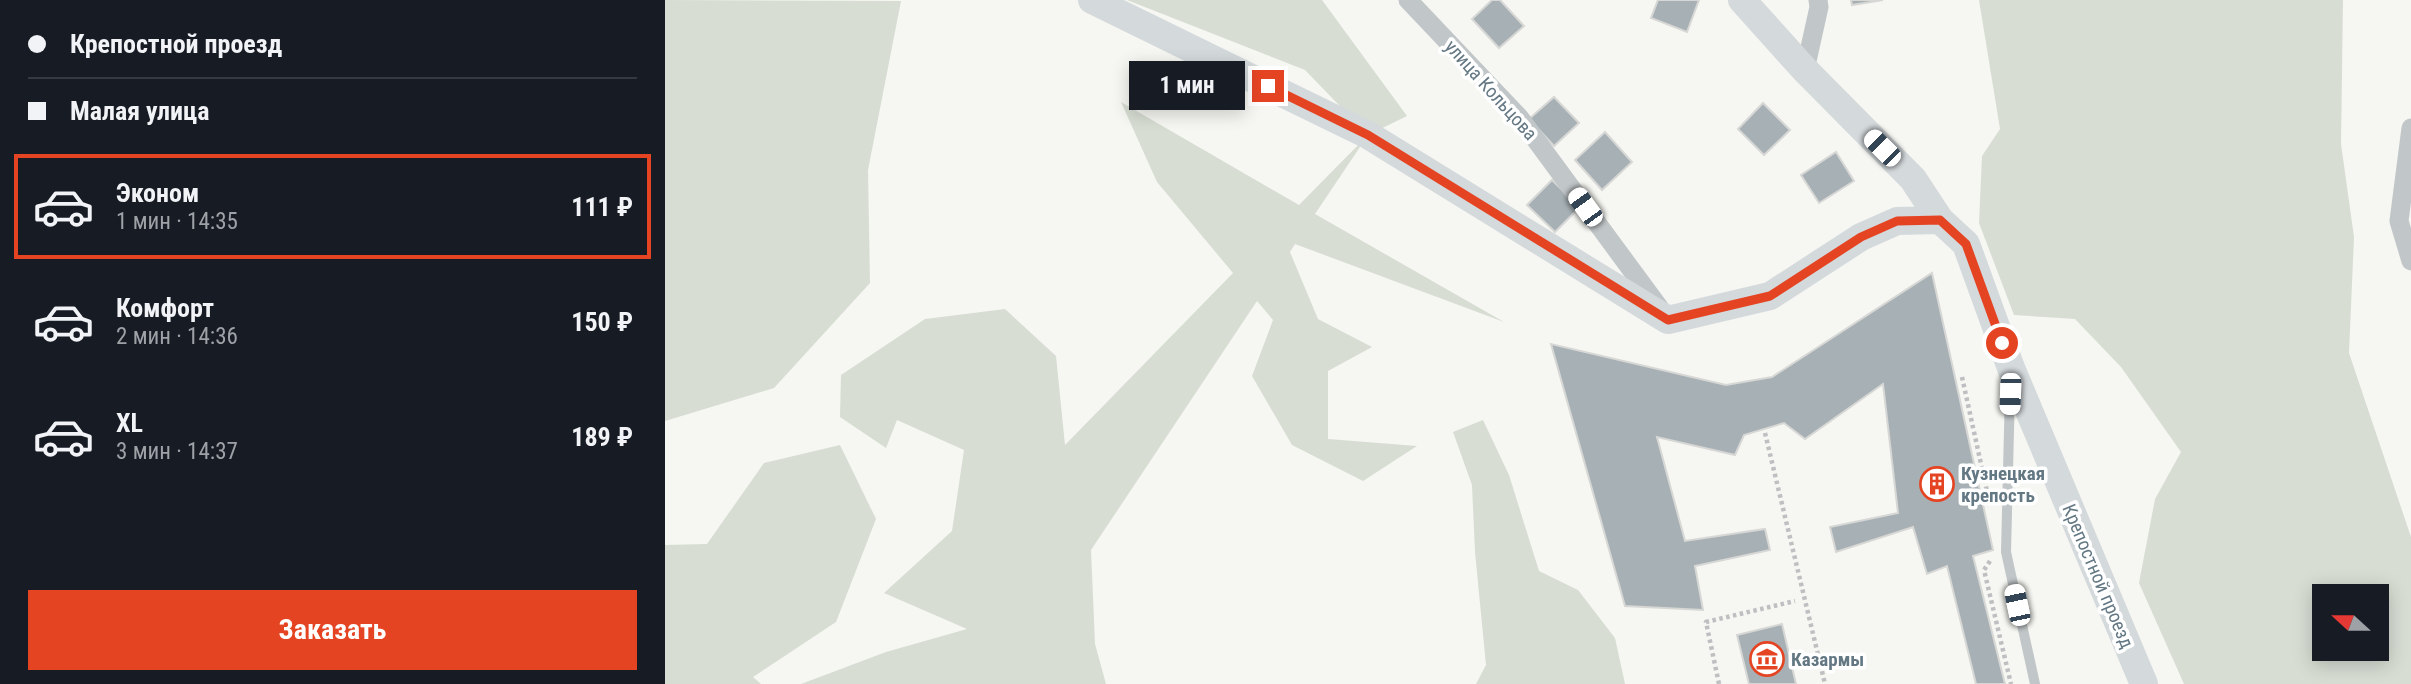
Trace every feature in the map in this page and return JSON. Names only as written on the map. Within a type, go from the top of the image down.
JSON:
[{"type":"street","points":[[1092,0],[1368,135],[1668,320],[1770,296],[1861,237],[1897,221],[1940,220]]},
{"type":"street","name":"улица Кольцова","points":[[1408,0],[1519,117],[1668,320]]},
{"type":"street","name":"Крепостной проезд","points":[[1742,0],[1805,70],[1913,179],[1940,220],[1966,244],[2011,368],[2144,684]]},
{"type":"street","points":[[1805,70],[1819,7],[1818,0]]},
{"type":"street","points":[[2411,128],[2399,221],[2411,261]]},
{"type":"lane","points":[[2011,368],[2006,552],[2035,684]]},
{"type":"path","points":[[1765,433],[1825,684]]},
{"type":"path","points":[[1719,684],[1706,622],[1795,601]]},
{"type":"shaded area","points":[[665,0],[901,1],[868,170],[870,283],[774,388],[665,421]]},
{"type":"shaded area","points":[[1127,0],[1322,0],[1407,116],[1368,135],[1305,70]]},
{"type":"shaded area","points":[[1979,0],[2343,0],[2341,144],[2354,237],[2349,353],[2411,537],[2411,684],[2184,684],[2139,583],[2155,499],[2181,452],[2121,367],[2075,319],[2014,315],[1979,223],[1982,156],[2000,129]]},
{"type":"shaded area","points":[[1121,102],[1299,205],[1368,135],[1315,214],[1504,322],[1295,244],[1290,252],[1318,319],[1372,347],[1328,371],[1328,439],[1417,446],[1363,481],[1292,445],[1252,376],[1273,320],[1257,301],[1091,550],[1095,644],[1106,684],[801,684],[886,652],[967,629],[884,593],[952,531],[964,450],[897,420],[886,448],[840,417],[841,375],[925,319],[1005,309],[1056,356],[1065,445],[1233,273],[1157,182]]},
{"type":"shaded area","points":[[1483,420],[1509,475],[1539,571],[1578,590],[1615,638],[1625,684],[1476,684],[1486,665],[1475,552],[1472,485],[1453,432]]},
{"type":"shaded area","points":[[840,445],[876,519],[836,622],[753,677],[761,684],[665,684],[665,545],[707,544],[764,463]]},
{"type":"building","points":[[1492,0],[1500,0],[1524,26],[1499,48],[1472,19]]},
{"type":"building","points":[[1658,0],[1699,0],[1687,32],[1651,18]]},
{"type":"building","points":[[1851,0],[1883,0],[1852,5]]},
{"type":"building","points":[[1554,97],[1579,123],[1554,146],[1529,119]]},
{"type":"building","points":[[1763,103],[1790,130],[1764,155],[1738,129]]},
{"type":"building","points":[[1605,132],[1632,162],[1602,190],[1575,160]]},
{"type":"building","points":[[1836,152],[1854,181],[1819,203],[1801,175]]},
{"type":"building","points":[[1552,180],[1580,207],[1555,232],[1527,205]]},
{"type":"building","name":"Кузнецкая крепость","points":[[1932,273],[1993,550],[1973,556],[2005,684],[1976,684],[1947,566],[1927,574],[1913,527],[1836,552],[1830,527],[1898,513],[1883,384],[1805,439],[1784,423],[1744,435],[1735,455],[1657,437],[1685,541],[1765,529],[1770,550],[1695,566],[1703,610],[1625,606],[1551,344],[1726,385],[1772,377]]},
{"type":"building","name":"Казармы","points":[[1782,624],[1796,684],[1749,684],[1737,635]]},
{"type":"place","name":"Кузнецкая крепость","points":[[1937,484]]},
{"type":"place","name":"Казармы","points":[[1767,659]]},
{"type":"route","points":[[1268,86],[1368,135],[1668,320],[1770,296],[1861,237],[1897,221],[1940,220],[1966,244],[2002,343]]}]
